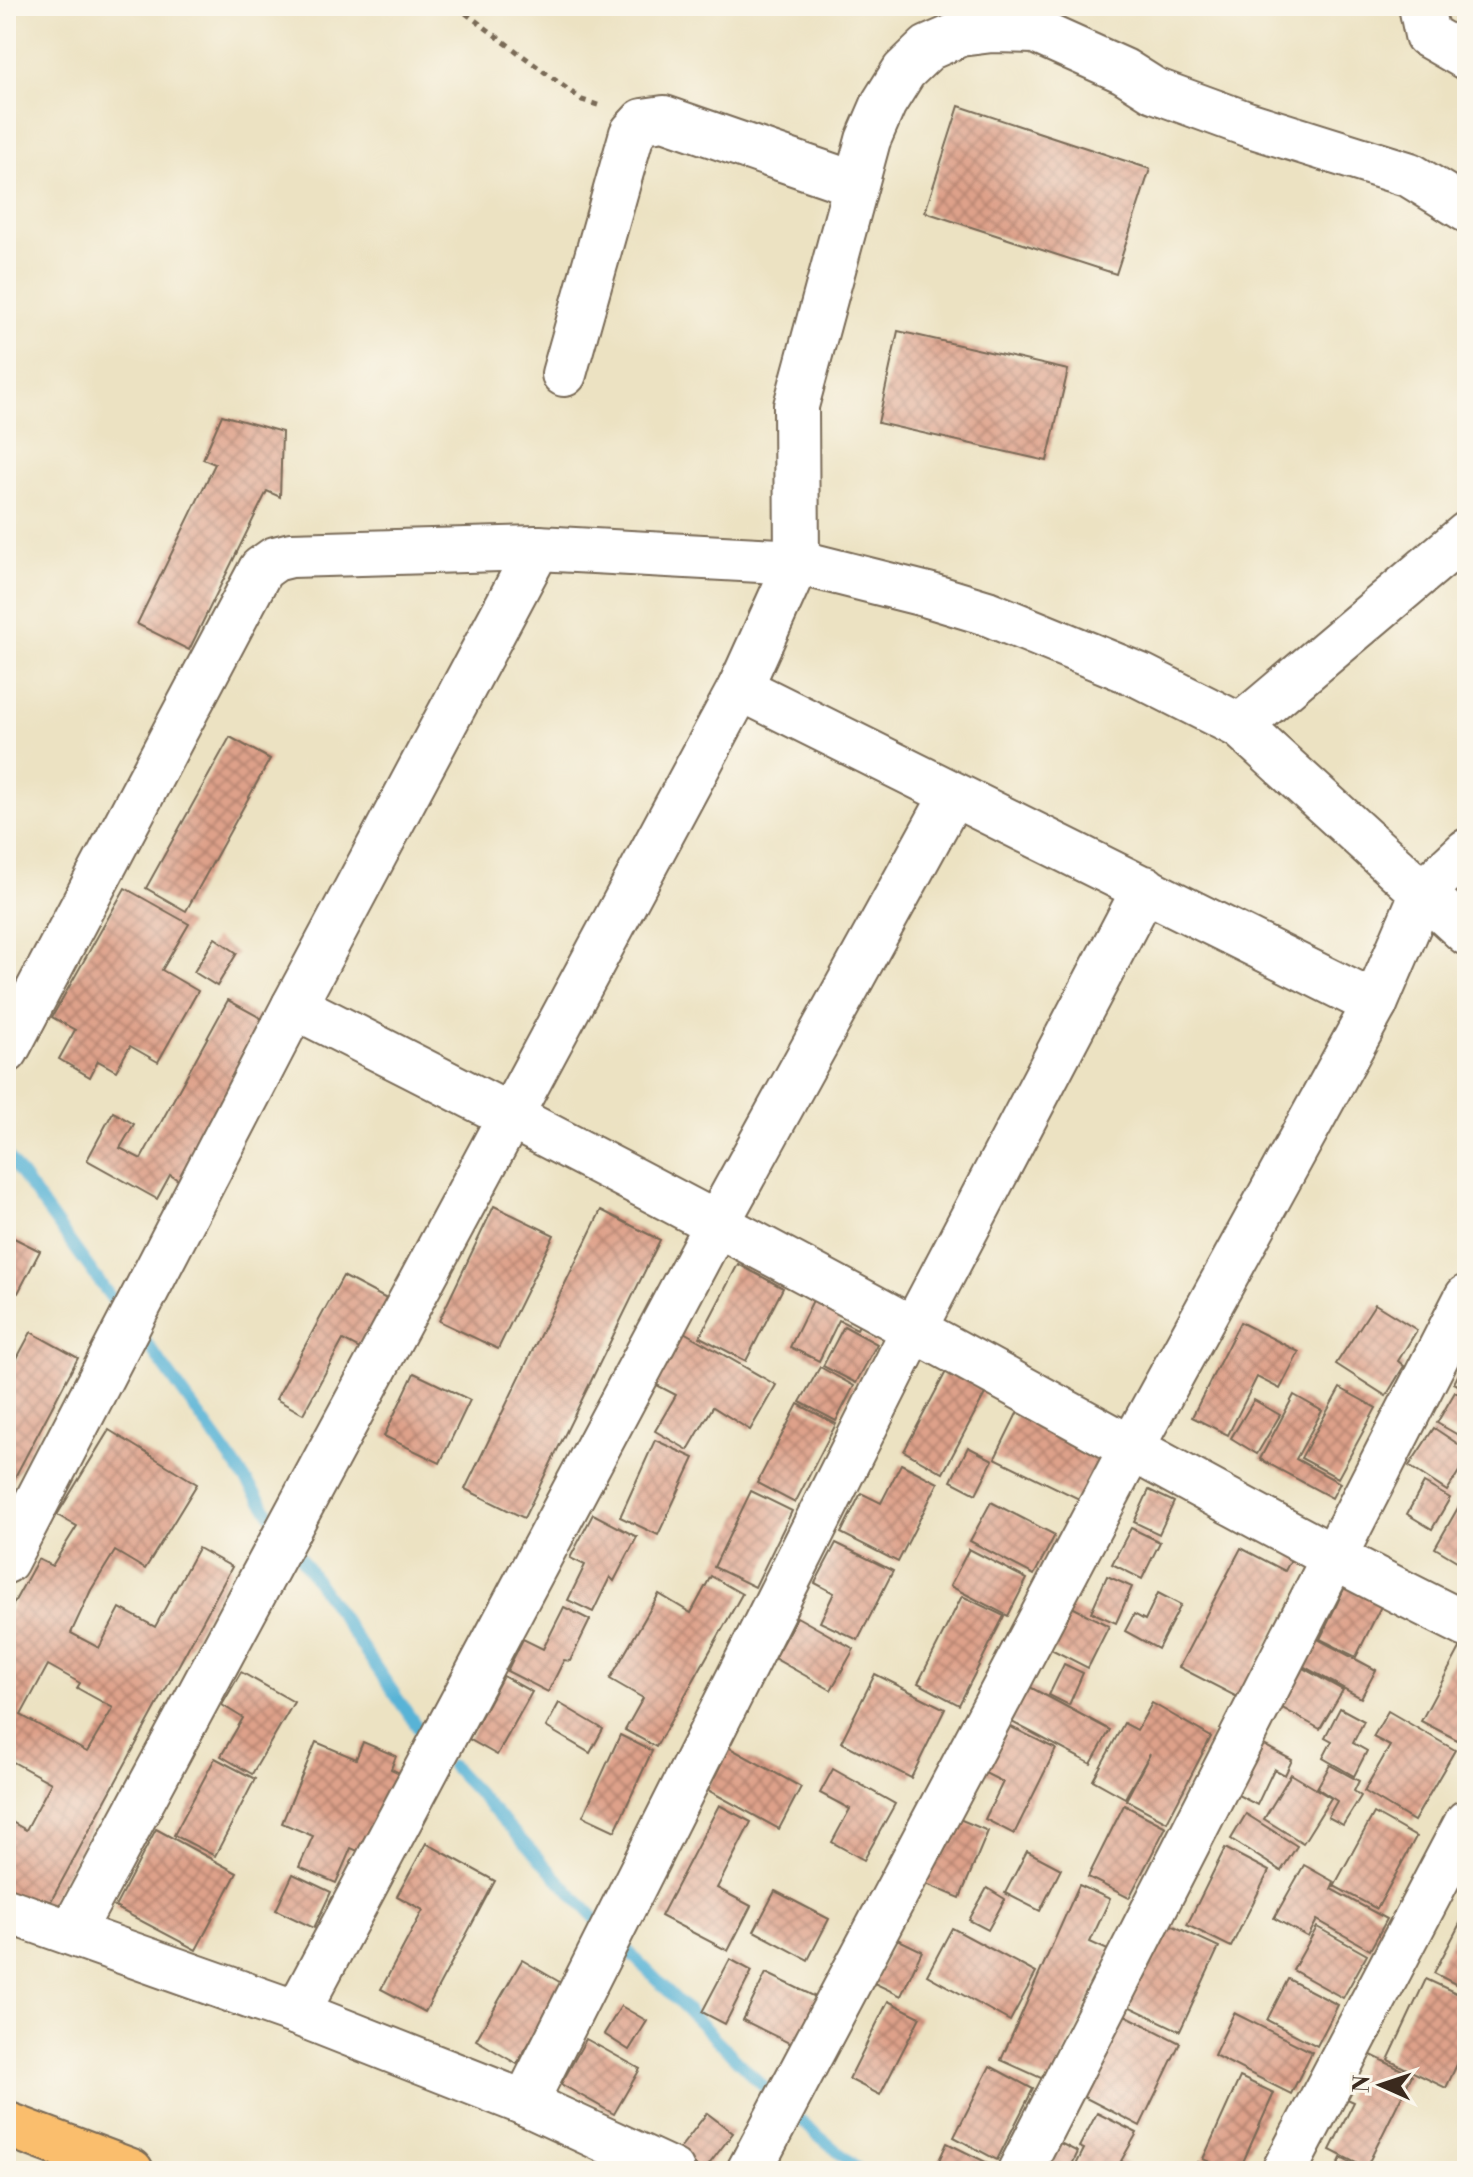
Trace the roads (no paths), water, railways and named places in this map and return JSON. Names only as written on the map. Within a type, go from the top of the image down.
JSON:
[{"type":"highway","points":[[6,2124],[131,2171]]},
{"type":"street","points":[[1421,6],[1427,35],[1467,58]]},
{"type":"street","points":[[72,1932],[740,688],[797,562],[796,406],[868,140],[884,103],[904,71],[928,48],[960,34],[1035,31],[1124,71],[1154,90],[1247,124],[1410,175],[1467,210]]},
{"type":"street","points":[[564,374],[632,133],[643,121],[664,118],[855,184]]},
{"type":"street","points":[[1240,726],[1467,534]]},
{"type":"street","points":[[6,1561],[294,1006],[538,548]]},
{"type":"street","points":[[6,1051],[261,569],[275,559],[291,555],[538,548],[797,562],[987,613],[1141,676],[1240,726],[1467,933]]},
{"type":"street","points":[[740,688],[1375,1004]]},
{"type":"street","points":[[297,2013],[716,1225],[952,796]]},
{"type":"street","points":[[749,2171],[1131,1449],[1375,1004],[1423,892],[1467,851]]},
{"type":"street","points":[[525,2103],[914,1329],[1145,888]]},
{"type":"street","points":[[294,1006],[510,1114],[914,1329],[1333,1559],[1467,1625]]},
{"type":"street","points":[[1020,2171],[1467,1297]]},
{"type":"street","points":[[1284,2171],[1467,1822]]},
{"type":"street","points":[[6,1910],[297,2013],[525,2103],[672,2171]]},
{"type":"waterway","points":[[6,1154],[123,1314]]},
{"type":"waterway","points":[[141,1335],[279,1526]]},
{"type":"waterway","points":[[296,1551],[429,1744]]},
{"type":"waterway","points":[[452,1766],[605,1929]]},
{"type":"waterway","points":[[620,1943],[778,2101]]},
{"type":"waterway","points":[[801,2121],[861,2171]]}]
